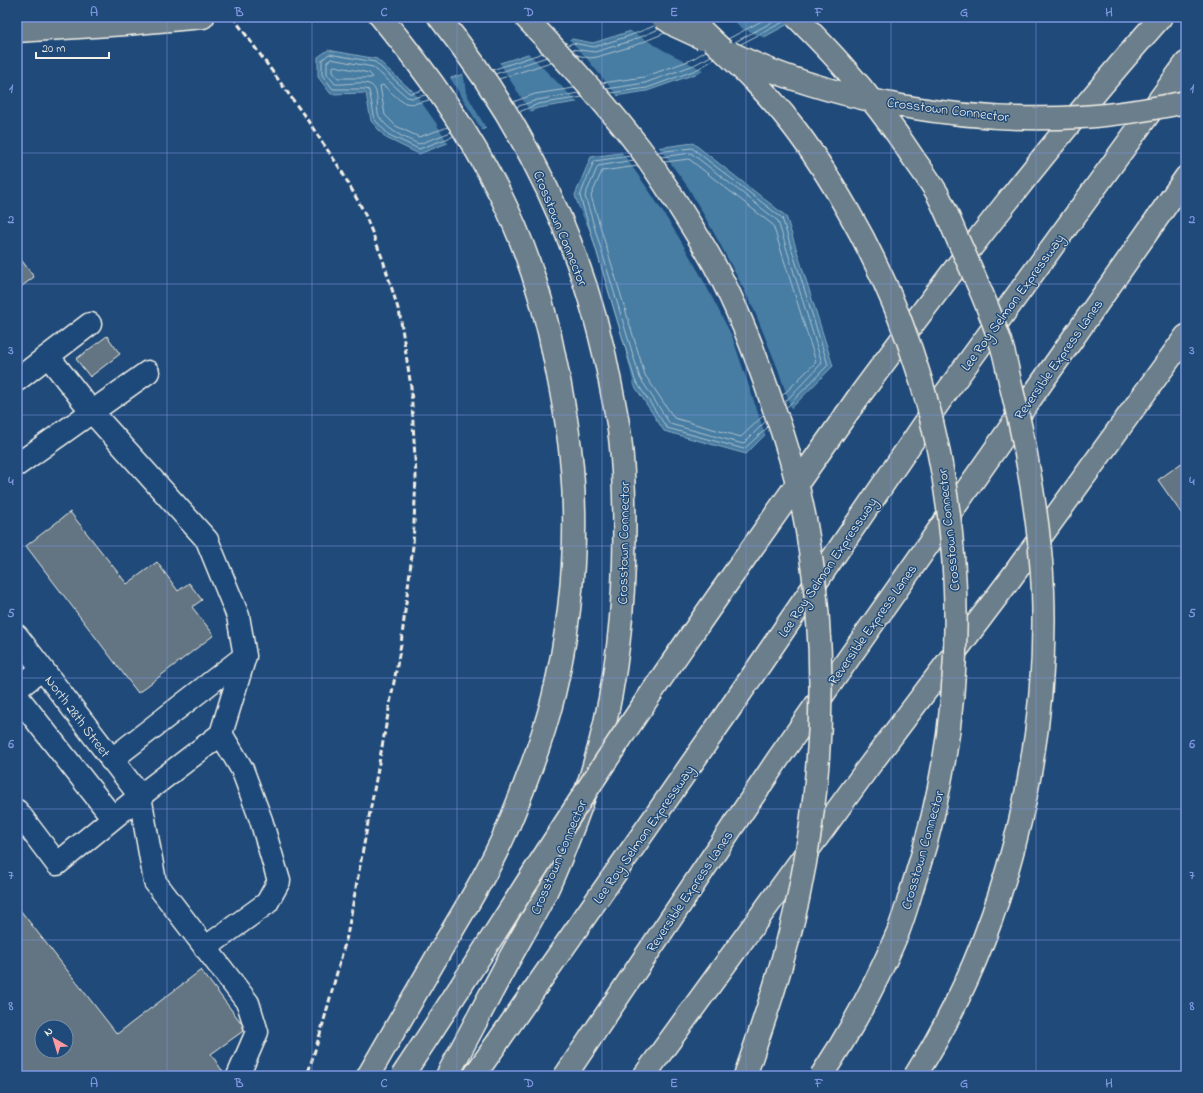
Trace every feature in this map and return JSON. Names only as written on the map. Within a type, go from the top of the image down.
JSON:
[{"type":"main road","points":[[17,30],[125,24],[203,17]]},
{"type":"main road","points":[[368,1076],[482,880],[506,831],[540,743],[552,699],[561,657],[568,611],[574,526],[572,469],[566,412],[550,334],[539,293],[526,255],[501,196],[472,142],[430,78],[381,17]]},
{"type":"main road","name":"Crosstown Connector","points":[[439,17],[500,102],[530,153],[575,254],[593,306],[608,369],[620,435],[624,477],[625,516],[623,601],[616,662],[603,732],[586,791],[544,895],[447,1076]]},
{"type":"main road","points":[[525,17],[578,73],[640,148],[714,264],[738,313],[776,413],[795,475],[808,536],[817,610],[821,684],[818,754],[811,826],[796,907],[771,999],[745,1076]]},
{"type":"main road","name":"Crosstown Connector","points":[[662,17],[676,26],[745,59],[802,81],[877,101],[918,108],[1005,117],[1052,118],[1115,114],[1186,102]]},
{"type":"main road","name":"Crosstown Connector","points":[[688,17],[771,98],[794,126],[814,155],[854,220],[880,271],[902,324],[924,388],[940,454],[948,502],[954,554],[956,619],[950,725],[941,783],[927,842],[899,929],[880,972],[856,1018],[820,1076]]},
{"type":"main road","points":[[796,17],[840,62],[898,134],[936,191],[974,274],[1002,349],[1023,436],[1035,501],[1043,594],[1040,696],[1030,772],[1018,830],[1005,878],[974,961],[957,1000],[915,1076]]},
{"type":"main road","points":[[402,1076],[446,1011],[598,772],[718,596],[857,399],[940,287],[1025,179],[1161,17]]},
{"type":"main road","name":"Lee Roy Selmon Expressway","points":[[474,1076],[729,710],[940,401],[1186,63]]},
{"type":"main road","name":"Reversible Express Lanes","points":[[565,1076],[778,759],[1186,177]]},
{"type":"main road","points":[[644,1076],[867,769],[1011,578],[1186,336]]},
{"type":"street","points":[[17,380],[90,324]]},
{"type":"street","points":[[17,811],[57,864],[140,796],[220,734],[245,656],[238,616],[207,540],[92,412],[48,356]]},
{"type":"street","points":[[17,466],[148,372]]},
{"type":"street","name":"North 28th Street","points":[[17,636],[140,796]]},
{"type":"street","points":[[111,760],[245,656]]},
{"type":"street","points":[[17,688],[42,668]]},
{"type":"street","points":[[17,696],[113,818]]},
{"type":"street","points":[[205,948],[267,903],[279,881],[261,820],[242,769],[220,734]]},
{"type":"street","points":[[140,796],[155,882],[248,1003],[257,1032],[238,1076]]},
{"type":"water","points":[[666,17],[801,17],[698,73],[647,91],[538,108],[419,154],[386,138],[371,121],[366,93],[331,94],[318,77],[318,57],[328,50],[377,59],[411,90],[513,59],[572,39],[593,43],[628,32]]},
{"type":"water","points":[[693,143],[786,216],[833,366],[746,454],[664,431],[632,382],[575,195],[591,157]]},
{"type":"pier","points":[[661,17],[731,17],[741,28],[765,38],[705,71],[665,51],[629,30]]},
{"type":"pier","points":[[568,38],[619,98],[579,104],[527,52]]},
{"type":"pier","points":[[499,62],[531,113],[487,130],[466,93],[463,72]]},
{"type":"pier","points":[[449,76],[483,132],[449,145],[436,123],[409,85],[411,87]]},
{"type":"pier","points":[[658,146],[688,187],[719,242],[752,305],[778,369],[792,411],[766,437],[732,336],[700,274],[678,236],[650,192],[621,151]]},
{"type":"pier","points":[[573,195],[592,236],[622,336],[635,390],[630,382]]},
{"type":"building","points":[[17,254],[34,277],[17,290]]},
{"type":"building","points":[[107,336],[120,354],[90,377],[76,359]]},
{"type":"building","points":[[1183,462],[1186,465],[1186,516],[1184,517],[1158,480]]},
{"type":"building","points":[[70,512],[127,584],[157,562],[178,591],[189,583],[202,600],[192,607],[214,635],[138,693],[26,546]]},
{"type":"building","points":[[17,906],[117,1034],[201,970],[246,1029],[211,1054],[225,1075],[17,1076]]},
{"type":"railway","points":[[233,17],[306,118],[341,170],[364,212],[383,260],[400,315],[411,387],[416,476],[413,546],[401,644],[347,936],[307,1076]]}]
